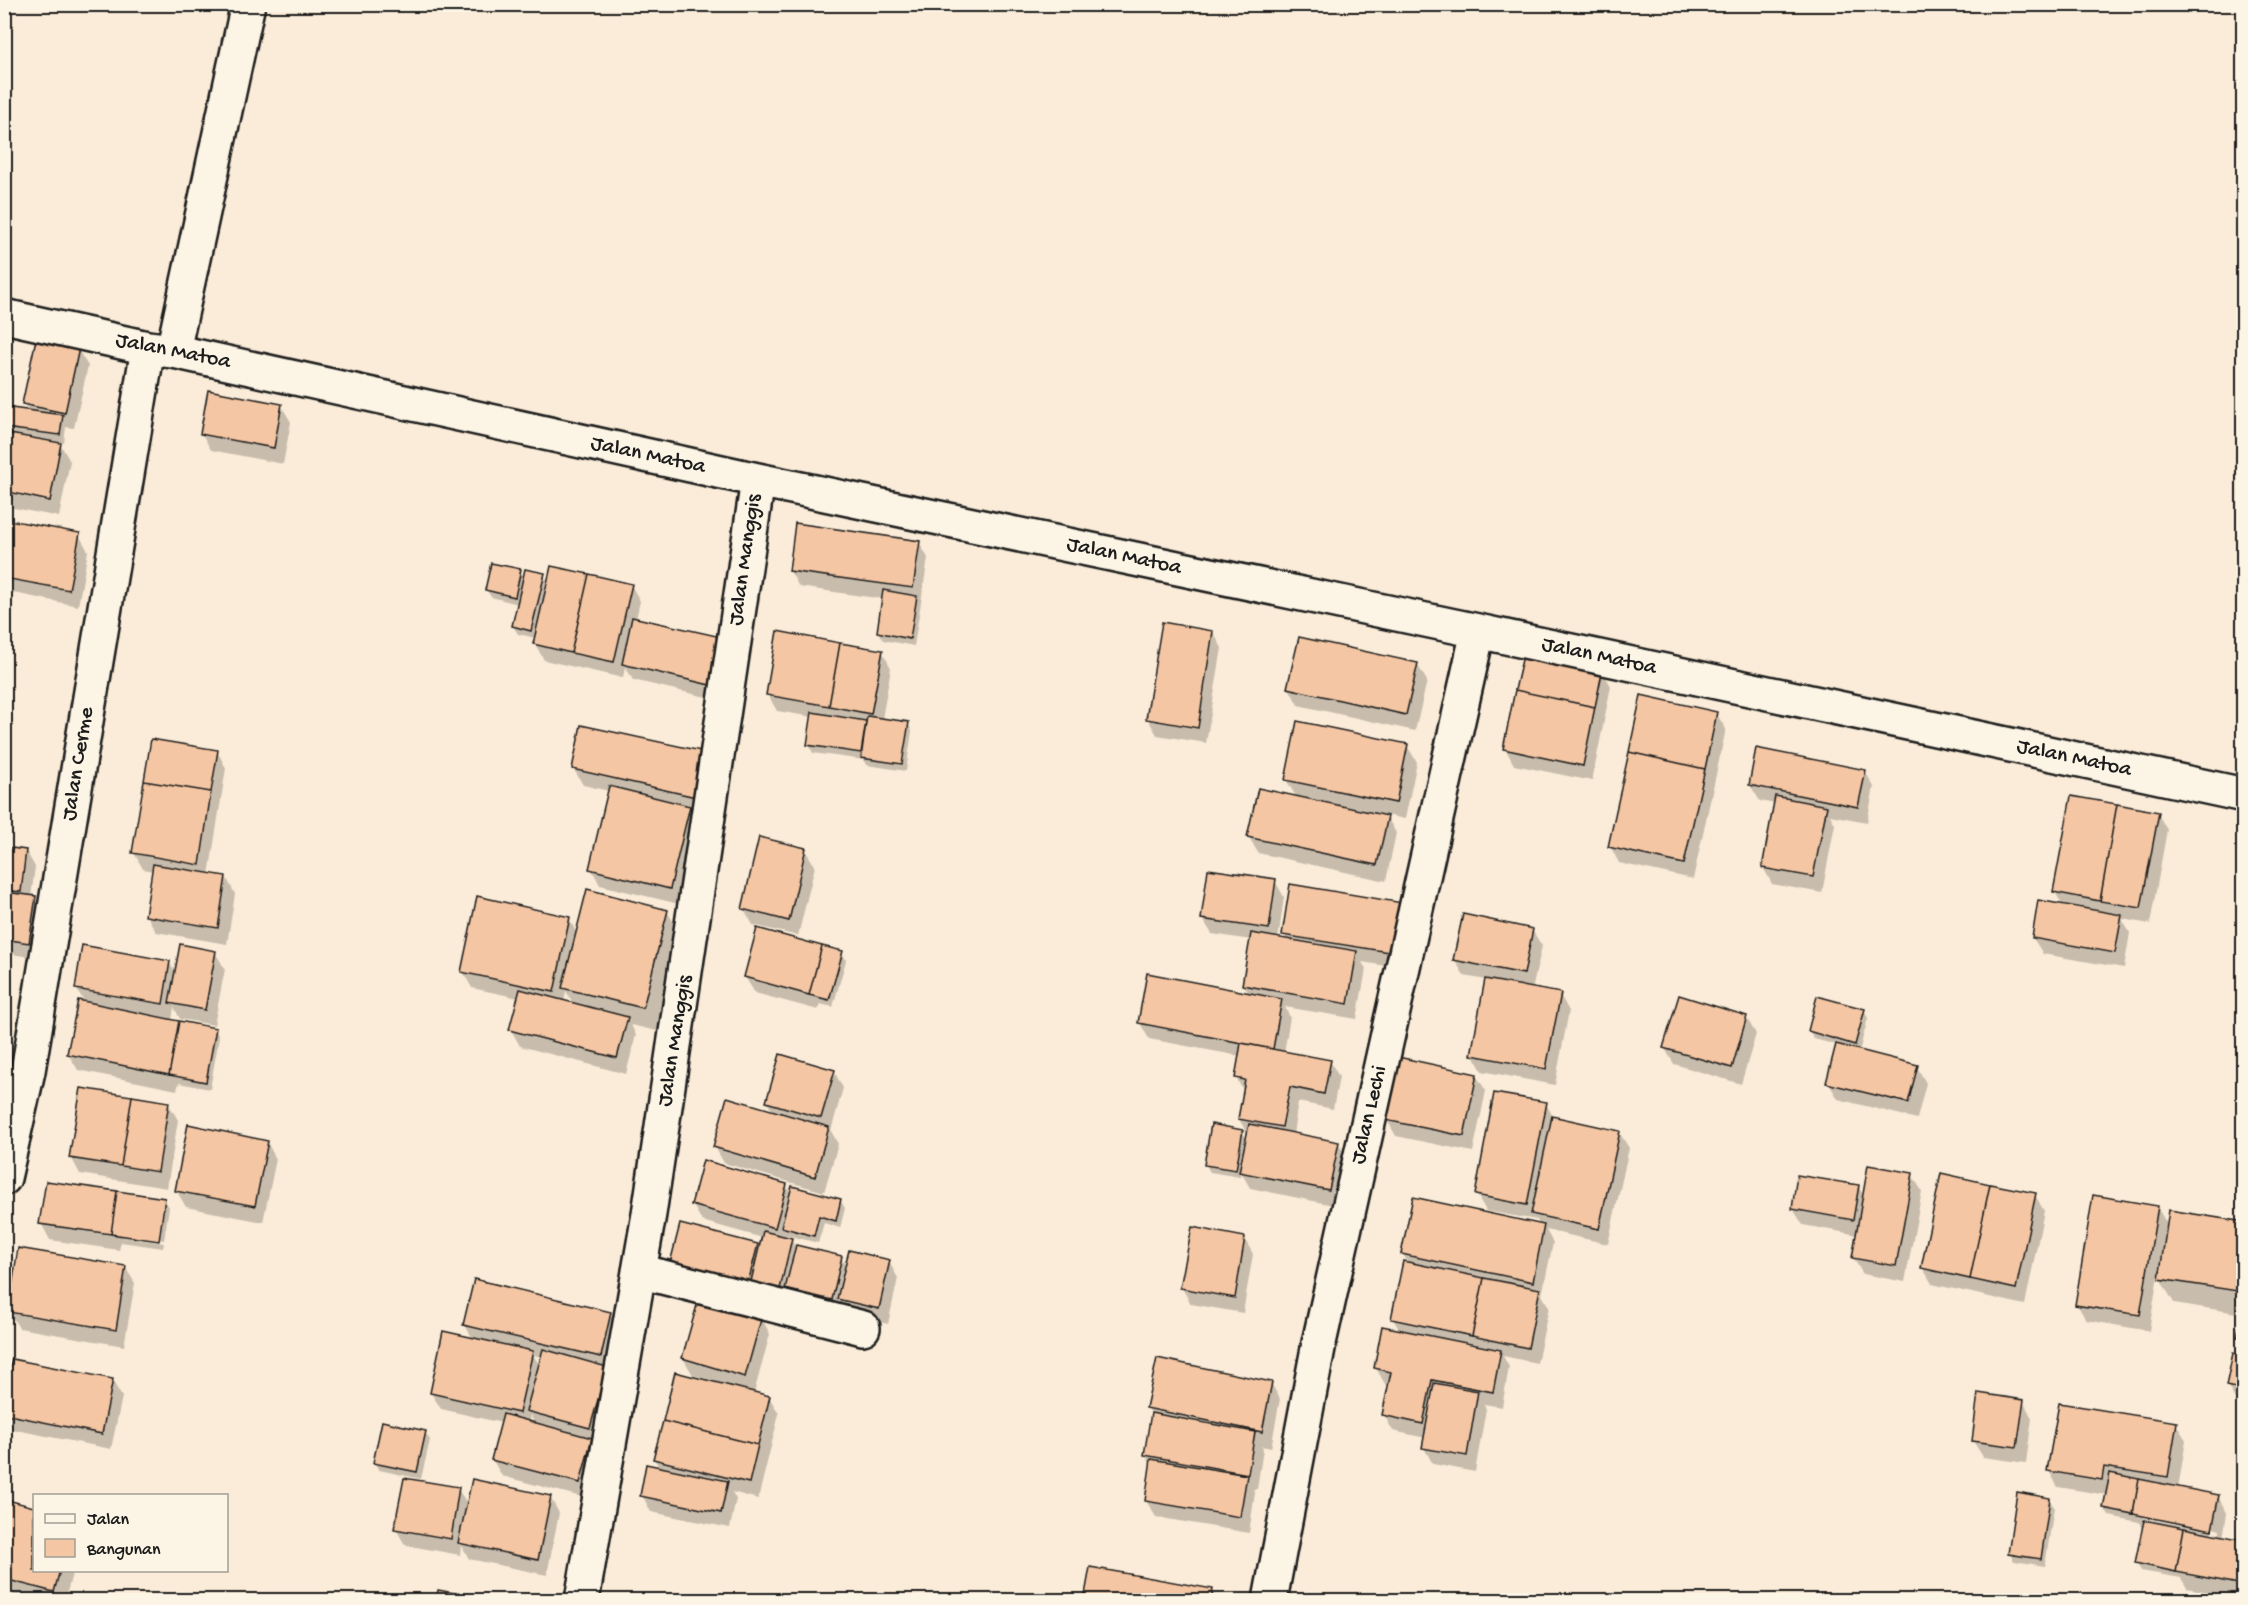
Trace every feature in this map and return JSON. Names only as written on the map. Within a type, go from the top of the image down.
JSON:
[{"type":"street","name":"Jalan Cerme","points":[[4,1178],[28,1071],[160,350],[248,4]]},
{"type":"street","name":"Jalan Matoa","points":[[4,316],[758,480],[2244,795]]},
{"type":"street","name":"Jalan Manggis","points":[[582,1600],[676,1040],[758,480]]},
{"type":"street","name":"Jalan Lechi","points":[[1270,1600],[1319,1343],[1478,631]]},
{"type":"street","points":[[639,1271],[862,1329]]},
{"type":"building","points":[[36,339],[79,348],[65,413],[22,404]]},
{"type":"building","points":[[208,390],[282,404],[274,448],[200,434]]},
{"type":"building","points":[[4,407],[63,415],[60,435],[4,428]]},
{"type":"building","points":[[10,434],[61,443],[50,501],[4,491],[4,463]]},
{"type":"building","points":[[4,519],[80,533],[69,590],[4,578]]},
{"type":"building","points":[[795,523],[920,541],[913,588],[789,571]]},
{"type":"building","points":[[491,563],[521,569],[515,597],[485,590]]},
{"type":"building","points":[[551,566],[589,574],[571,653],[533,644]]},
{"type":"building","points":[[525,569],[545,573],[531,631],[512,626]]},
{"type":"building","points":[[589,574],[632,584],[614,662],[571,653]]},
{"type":"building","points":[[883,590],[917,596],[910,639],[877,632]]},
{"type":"building","points":[[632,617],[721,637],[710,685],[622,664]]},
{"type":"building","points":[[1162,622],[1213,631],[1198,728],[1146,719]]},
{"type":"building","points":[[777,631],[840,643],[829,706],[766,695]]},
{"type":"building","points":[[1299,637],[1418,663],[1406,715],[1287,688]]},
{"type":"building","points":[[840,643],[883,650],[871,714],[829,706]]},
{"type":"building","points":[[1524,651],[1603,668],[1595,707],[1515,690]]},
{"type":"building","points":[[1515,690],[1595,707],[1583,766],[1503,749]]},
{"type":"building","points":[[1641,695],[1717,712],[1705,769],[1629,752]]},
{"type":"building","points":[[812,712],[866,721],[861,753],[807,745]]},
{"type":"building","points":[[867,716],[909,722],[902,764],[861,758]]},
{"type":"building","points":[[1297,721],[1408,744],[1396,803],[1285,780]]},
{"type":"building","points":[[581,725],[706,752],[696,797],[572,769]]},
{"type":"building","points":[[151,739],[218,750],[211,792],[144,781]]},
{"type":"building","points":[[1756,748],[1866,770],[1858,807],[1749,785]]},
{"type":"building","points":[[1629,752],[1705,769],[1684,864],[1608,847]]},
{"type":"building","points":[[144,781],[211,792],[200,865],[132,853]]},
{"type":"building","points":[[609,786],[690,806],[670,889],[589,869]]},
{"type":"building","points":[[1258,788],[1388,816],[1377,865],[1247,837]]},
{"type":"building","points":[[1775,796],[1827,806],[1813,877],[1762,868]]},
{"type":"building","points":[[2071,796],[2117,804],[2100,901],[2053,892]]},
{"type":"building","points":[[2117,804],[2159,812],[2141,908],[2100,901]]},
{"type":"building","points":[[759,837],[806,848],[789,921],[742,909]]},
{"type":"building","points":[[4,847],[26,850],[21,892],[4,890]]},
{"type":"building","points":[[153,864],[226,876],[218,928],[145,916]]},
{"type":"building","points":[[1208,869],[1276,879],[1269,929],[1201,919]]},
{"type":"building","points":[[1290,884],[1403,903],[1395,953],[1282,935]]},
{"type":"building","points":[[587,889],[668,910],[643,1008],[562,988]]},
{"type":"building","points":[[4,892],[36,896],[29,943],[4,939]]},
{"type":"building","points":[[477,896],[570,917],[554,992],[461,972]]},
{"type":"building","points":[[2038,900],[2122,915],[2115,953],[2032,938]]},
{"type":"building","points":[[1463,914],[1533,929],[1524,974],[1453,960]]},
{"type":"building","points":[[757,928],[822,946],[809,995],[744,977]]},
{"type":"building","points":[[1251,933],[1357,951],[1348,1004],[1242,985]]},
{"type":"building","points":[[180,944],[216,951],[205,1010],[169,1003]]},
{"type":"building","points":[[82,945],[170,961],[163,1004],[75,989]]},
{"type":"building","points":[[822,946],[843,951],[829,1000],[809,995]]},
{"type":"building","points":[[1147,973],[1282,999],[1273,1049],[1138,1023]]},
{"type":"building","points":[[1485,979],[1561,993],[1546,1069],[1471,1055]]},
{"type":"building","points":[[520,989],[628,1017],[617,1058],[509,1030]]},
{"type":"building","points":[[1679,995],[1747,1016],[1732,1068],[1663,1048]]},
{"type":"building","points":[[1817,996],[1865,1009],[1855,1045],[1808,1031]]},
{"type":"building","points":[[78,1000],[179,1021],[169,1075],[67,1054]]},
{"type":"building","points":[[179,1021],[216,1028],[206,1082],[169,1075]]},
{"type":"building","points":[[1241,1043],[1331,1060],[1324,1094],[1290,1087],[1282,1127],[1238,1119],[1245,1080],[1235,1078]]},
{"type":"building","points":[[1836,1044],[1918,1065],[1908,1103],[1826,1083]]},
{"type":"building","points":[[780,1054],[835,1070],[821,1118],[766,1102]]},
{"type":"building","points":[[1398,1057],[1477,1074],[1464,1136],[1385,1120]]},
{"type":"building","points":[[81,1088],[132,1096],[121,1166],[69,1158]]},
{"type":"building","points":[[1494,1093],[1547,1102],[1527,1205],[1475,1195]]},
{"type":"building","points":[[132,1096],[169,1102],[158,1172],[121,1166]]},
{"type":"building","points":[[727,1097],[829,1127],[815,1177],[713,1147]]},
{"type":"building","points":[[1552,1116],[1620,1131],[1599,1229],[1531,1214]]},
{"type":"building","points":[[188,1124],[268,1141],[255,1206],[175,1191]]},
{"type":"building","points":[[1211,1124],[1243,1130],[1236,1170],[1204,1165]]},
{"type":"building","points":[[1249,1124],[1339,1142],[1329,1190],[1239,1172]]},
{"type":"building","points":[[703,1160],[787,1184],[775,1228],[691,1205]]},
{"type":"building","points":[[1868,1165],[1913,1173],[1896,1266],[1852,1258]]},
{"type":"building","points":[[1941,1173],[1990,1184],[1970,1279],[1921,1268]]},
{"type":"building","points":[[1797,1175],[1859,1185],[1853,1220],[1792,1209]]},
{"type":"building","points":[[46,1181],[117,1191],[111,1234],[39,1224]]},
{"type":"building","points":[[1990,1184],[2036,1193],[2016,1289],[1970,1279]]},
{"type":"building","points":[[792,1186],[841,1199],[836,1221],[819,1216],[814,1236],[781,1227]]},
{"type":"building","points":[[117,1191],[165,1198],[159,1241],[111,1234]]},
{"type":"building","points":[[2093,1195],[2158,1206],[2140,1315],[2075,1305]]},
{"type":"building","points":[[1413,1197],[1544,1225],[1533,1282],[1401,1254]]},
{"type":"building","points":[[2169,1210],[2244,1222],[2244,1292],[2159,1279]]},
{"type":"building","points":[[680,1224],[758,1244],[747,1287],[669,1267]]},
{"type":"building","points":[[1192,1227],[1245,1237],[1235,1298],[1180,1288]]},
{"type":"building","points":[[763,1231],[792,1238],[777,1302],[748,1294]]},
{"type":"building","points":[[796,1245],[842,1256],[832,1300],[785,1289]]},
{"type":"building","points":[[18,1248],[126,1266],[116,1330],[8,1312]]},
{"type":"building","points":[[849,1250],[890,1260],[879,1309],[837,1299]]},
{"type":"building","points":[[1403,1261],[1484,1278],[1472,1336],[1391,1319]]},
{"type":"building","points":[[1484,1278],[1540,1289],[1528,1348],[1472,1336]]},
{"type":"building","points":[[474,1279],[611,1312],[601,1357],[463,1325]]},
{"type":"building","points":[[699,1298],[762,1316],[745,1377],[682,1358]]},
{"type":"building","points":[[2244,1302],[2244,1339],[2237,1337]]},
{"type":"building","points":[[1382,1326],[1501,1350],[1493,1392],[1432,1380],[1423,1424],[1382,1415],[1391,1372],[1374,1368]]},
{"type":"building","points":[[443,1331],[533,1351],[519,1413],[430,1393]]},
{"type":"building","points":[[543,1349],[607,1367],[590,1428],[526,1411]]},
{"type":"building","points":[[2233,1353],[2244,1355],[2244,1390],[2226,1386]]},
{"type":"building","points":[[1157,1358],[1272,1382],[1262,1432],[1146,1408]]},
{"type":"building","points":[[12,1359],[113,1379],[102,1434],[4,1414],[4,1394]]},
{"type":"building","points":[[675,1372],[770,1396],[758,1445],[663,1421]]},
{"type":"building","points":[[1434,1383],[1478,1391],[1467,1456],[1422,1448]]},
{"type":"building","points":[[1978,1393],[2024,1400],[2017,1447],[1972,1441]]},
{"type":"building","points":[[2059,1403],[2177,1422],[2168,1477],[2104,1467],[2102,1480],[2047,1471]]},
{"type":"building","points":[[1151,1413],[1255,1432],[1248,1474],[1144,1455]]},
{"type":"building","points":[[503,1414],[592,1438],[580,1483],[491,1460]]},
{"type":"building","points":[[382,1421],[426,1431],[417,1472],[373,1463]]},
{"type":"building","points":[[663,1421],[758,1445],[749,1483],[653,1459]]},
{"type":"building","points":[[1151,1459],[1247,1475],[1240,1517],[1145,1501]]},
{"type":"building","points":[[646,1464],[728,1481],[721,1513],[640,1496]]},
{"type":"building","points":[[2110,1473],[2139,1479],[2133,1514],[2103,1508]]},
{"type":"building","points":[[404,1478],[459,1487],[451,1539],[394,1529]]},
{"type":"building","points":[[472,1479],[551,1496],[538,1560],[458,1543]]},
{"type":"building","points":[[2139,1479],[2219,1495],[2212,1530],[2133,1514]]},
{"type":"building","points":[[2017,1492],[2050,1498],[2041,1559],[2008,1554]]},
{"type":"building","points":[[4,1499],[33,1507],[33,1572],[59,1572],[54,1592],[4,1579]]},
{"type":"building","points":[[2144,1520],[2184,1528],[2176,1572],[2135,1563]]},
{"type":"building","points":[[2184,1528],[2244,1540],[2244,1585],[2176,1572]]},
{"type":"building","points":[[1090,1567],[1213,1589],[1211,1600],[1084,1600]]},
{"type":"building","points":[[438,1590],[491,1600],[436,1600]]}]
